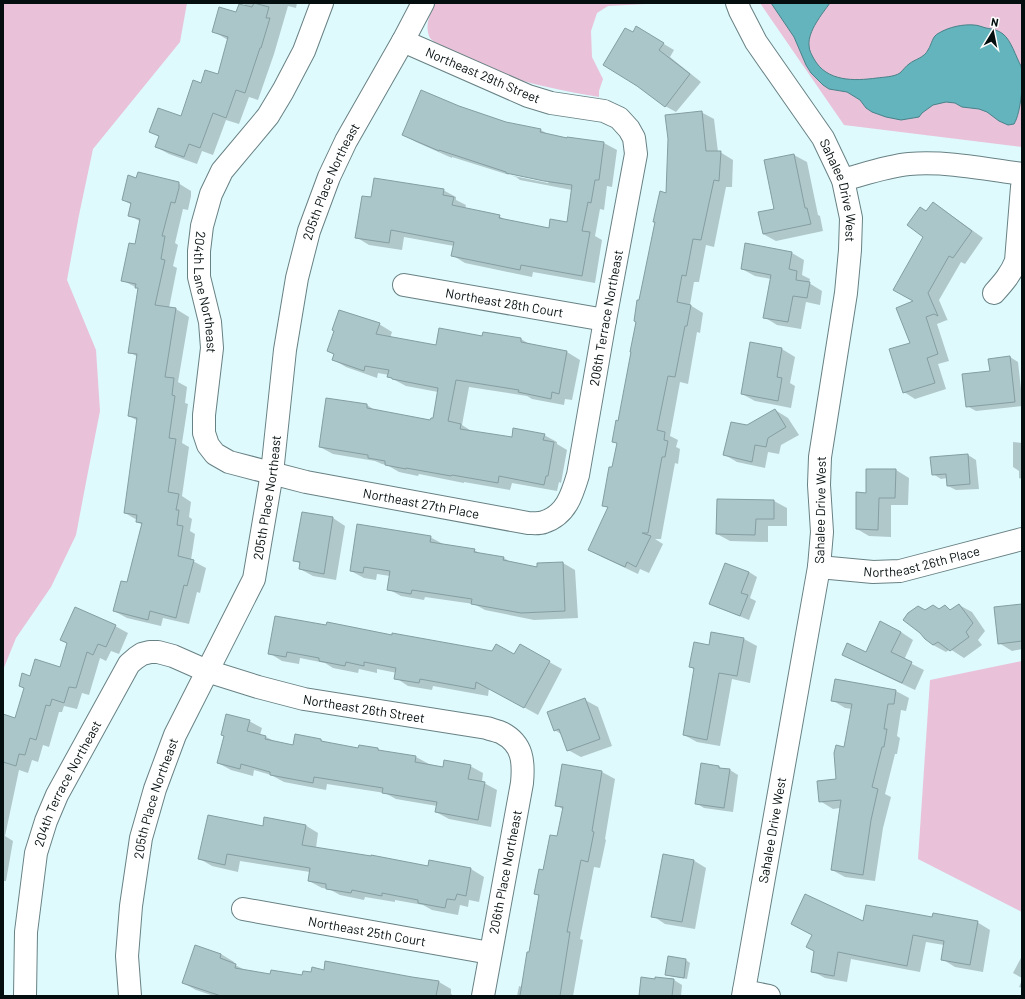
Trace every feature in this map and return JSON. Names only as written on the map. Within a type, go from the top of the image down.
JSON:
[{"type":"street","name":"204th Lane Northeast","points":[[272,473],[229,462],[215,454],[208,445],[204,433],[204,415],[212,348],[210,322],[199,277],[199,251],[202,226],[211,194],[222,171],[268,116],[283,91],[304,50],[322,3]]},
{"type":"street","name":"205th Place Northeast","points":[[130,996],[127,956],[131,906],[141,838],[155,789],[175,735],[254,579],[272,473],[286,343],[297,278],[309,231],[329,177],[346,141],[423,3]]},
{"type":"street","name":"Sahalee Drive West","points":[[737,3],[756,42],[823,138],[843,180],[851,218],[846,293],[820,457],[818,485],[822,532],[819,567],[744,994]]},
{"type":"street","name":"Northeast 29th Street","points":[[403,41],[528,96],[551,103],[604,112],[619,118],[629,129]]},
{"type":"street","name":"206th Terrace Northeast","points":[[566,506],[573,493],[578,475],[636,154],[634,138],[629,129]]},
{"type":"street","points":[[843,180],[885,168],[908,164],[937,163],[1022,174]]},
{"type":"street","points":[[994,293],[1007,279],[1016,261],[1022,186]]},
{"type":"street","name":"Northeast 28th Court","points":[[404,285],[605,320]]},
{"type":"street","name":"Northeast 27th Place","points":[[272,473],[306,482],[528,523],[543,522],[557,515],[566,506]]},
{"type":"street","name":"Northeast 26th Place","points":[[819,567],[873,572],[900,571],[1022,539]]},
{"type":"street","name":"204th Terrace Northeast","points":[[25,996],[26,932],[36,853],[46,821],[57,795],[129,664],[142,654],[158,652],[173,656],[207,671]]},
{"type":"street","name":"Northeast 26th Street","points":[[207,671],[258,687],[304,699],[487,728],[502,732],[511,739],[518,748]]},
{"type":"street","name":"206th Place Northeast","points":[[483,996],[522,783],[522,758],[518,748]]},
{"type":"street","name":"Northeast 25th Court","points":[[244,909],[490,953]]},
{"type":"street","points":[[744,994],[769,996]]},
{"type":"shaded area","points":[[3,3],[187,3],[180,42],[93,149],[67,280],[96,350],[100,411],[76,535],[51,587],[16,638],[3,670]]},
{"type":"shaded area","points":[[435,3],[647,3],[608,6],[597,13],[591,31],[592,57],[603,79],[599,91],[599,97],[559,90],[500,74],[481,67],[445,48],[431,39],[428,34],[428,20]]},
{"type":"shaded area","points":[[760,3],[1022,3],[1022,147],[844,125]]},
{"type":"shaded area","points":[[1022,661],[1022,912],[918,859],[930,680]]},
{"type":"water","points":[[771,3],[830,3],[813,28],[809,40],[811,53],[819,67],[826,72],[834,76],[850,79],[859,80],[889,77],[900,73],[909,64],[926,53],[933,38],[937,34],[956,26],[976,25],[995,30],[1006,37],[1021,66],[1021,96],[1014,124],[1008,125],[999,121],[987,112],[979,109],[962,107],[955,103],[946,102],[933,105],[919,117],[901,120],[872,112],[866,108],[860,100],[847,92],[829,89],[811,73],[794,37]]},
{"type":"building","points":[[254,3],[269,7],[266,18],[270,18],[245,93],[236,90],[226,118],[213,113],[200,148],[189,144],[184,157],[155,147],[159,136],[149,132],[158,108],[181,116],[193,80],[201,83],[205,70],[218,74],[228,37],[212,32],[219,7],[236,12],[239,4],[252,7]]},
{"type":"building","points":[[636,26],[664,43],[659,50],[690,74],[665,107],[637,86],[603,65],[625,28],[633,32]]},
{"type":"building","points":[[421,90],[459,106],[506,122],[541,129],[540,132],[567,138],[604,142],[599,180],[595,180],[591,203],[588,202],[582,231],[590,232],[582,276],[521,265],[520,270],[451,256],[454,242],[391,230],[389,243],[355,238],[362,196],[371,197],[374,178],[444,189],[443,195],[454,197],[452,205],[500,215],[499,218],[549,228],[550,219],[567,222],[572,185],[506,173],[439,151],[402,135]]},
{"type":"building","points":[[702,111],[706,151],[721,151],[719,181],[714,180],[701,240],[693,239],[686,276],[682,275],[677,302],[691,305],[687,326],[685,326],[675,377],[668,376],[657,430],[665,432],[664,440],[668,441],[665,457],[662,457],[648,533],[642,533],[651,536],[636,567],[627,562],[625,567],[588,550],[608,507],[602,506],[609,467],[612,467],[617,443],[612,442],[616,420],[618,421],[631,352],[636,322],[634,321],[637,300],[639,300],[660,191],[666,193],[668,139],[665,115]]},
{"type":"building","points":[[794,154],[805,208],[807,208],[811,224],[763,234],[758,212],[774,209],[764,160]]},
{"type":"building","points":[[138,172],[179,182],[175,203],[171,202],[162,236],[165,236],[161,259],[165,260],[155,305],[176,308],[165,377],[174,378],[172,395],[175,396],[169,438],[176,439],[168,492],[179,494],[176,510],[179,510],[177,525],[183,526],[178,556],[194,560],[187,586],[184,585],[176,618],[150,611],[148,620],[113,611],[121,581],[127,582],[142,523],[136,522],[137,515],[124,513],[137,418],[128,416],[137,354],[128,353],[138,288],[135,288],[136,284],[121,281],[129,243],[135,244],[140,219],[128,216],[131,203],[122,200],[128,175],[136,178]]},
{"type":"building","points":[[933,202],[972,231],[953,258],[949,256],[928,293],[938,316],[934,314],[926,317],[938,354],[927,358],[935,383],[903,393],[889,349],[910,343],[896,308],[913,301],[893,290],[923,237],[907,225],[920,207],[926,211]]},
{"type":"building","points":[[745,243],[792,252],[789,269],[797,271],[796,280],[810,282],[807,298],[793,296],[788,322],[763,318],[771,275],[741,269]]},
{"type":"building","points":[[339,310],[380,323],[376,334],[436,345],[439,328],[482,336],[483,332],[521,338],[521,342],[567,351],[559,394],[552,392],[551,399],[518,392],[519,390],[456,380],[448,421],[461,424],[460,429],[512,437],[513,428],[545,434],[543,440],[554,442],[548,476],[546,476],[544,485],[499,476],[498,483],[406,469],[385,465],[385,461],[368,458],[368,455],[319,447],[326,398],[367,404],[367,408],[430,420],[433,418],[438,388],[392,379],[387,377],[389,370],[365,366],[364,371],[332,360],[334,354],[327,351]]},
{"type":"building","points":[[750,342],[782,348],[777,377],[782,378],[778,401],[741,394]]},
{"type":"building","points":[[1010,356],[1015,402],[966,407],[962,374],[990,371],[988,359]]},
{"type":"building","points":[[775,409],[786,427],[768,438],[766,447],[755,445],[752,462],[723,455],[731,422],[747,425]]},
{"type":"building","points":[[968,454],[970,484],[947,486],[946,474],[932,475],[930,457]]},
{"type":"building","points":[[866,469],[896,469],[895,498],[879,498],[878,530],[856,529],[856,492],[866,493]]},
{"type":"building","points":[[717,499],[774,500],[774,519],[756,519],[755,535],[716,534]]},
{"type":"building","points":[[302,512],[333,517],[324,574],[299,569],[300,562],[293,561]]},
{"type":"building","points":[[357,524],[431,536],[430,542],[475,549],[474,552],[504,557],[503,560],[537,567],[537,563],[563,562],[565,611],[521,613],[471,604],[472,599],[412,590],[411,594],[387,590],[390,571],[364,567],[363,573],[350,571]]},
{"type":"building","points":[[725,563],[749,572],[741,593],[748,595],[740,616],[709,604]]},
{"type":"building","points":[[959,604],[973,623],[966,632],[969,637],[950,651],[938,642],[933,645],[903,620],[908,613],[918,606],[925,610],[933,605],[939,609],[945,605],[950,610]]},
{"type":"building","points":[[1022,604],[1022,641],[998,644],[994,607]]},
{"type":"building","points":[[75,607],[116,625],[106,647],[98,644],[93,655],[87,652],[76,688],[69,687],[64,703],[52,699],[50,706],[46,705],[36,740],[30,738],[25,755],[19,754],[16,766],[3,762],[3,714],[15,718],[24,688],[19,686],[22,673],[30,676],[35,659],[60,667],[67,643],[60,640]]},
{"type":"building","points":[[275,616],[326,625],[327,622],[392,635],[392,633],[492,651],[496,644],[514,654],[520,644],[550,661],[524,708],[476,682],[475,689],[420,679],[419,683],[394,679],[396,668],[364,662],[364,666],[346,662],[345,666],[319,661],[319,658],[287,652],[286,657],[268,654]]},
{"type":"building","points":[[880,621],[901,632],[891,652],[912,662],[902,683],[842,655],[847,643],[866,652]]},
{"type":"building","points":[[711,632],[744,638],[737,676],[719,673],[707,740],[683,735],[694,668],[689,667],[694,642],[709,645]]},
{"type":"building","points":[[835,679],[896,690],[894,704],[888,704],[884,729],[887,729],[884,747],[882,747],[872,787],[878,789],[871,820],[863,875],[831,870],[841,800],[819,802],[817,781],[836,779],[834,753],[836,745],[844,747],[852,704],[831,701]]},
{"type":"building","points":[[585,698],[600,739],[567,751],[559,729],[554,731],[547,712]]},
{"type":"building","points":[[226,714],[250,720],[247,731],[266,736],[265,739],[293,745],[295,734],[358,748],[359,745],[378,748],[378,750],[416,756],[415,762],[443,767],[444,760],[471,765],[468,779],[485,782],[478,820],[435,812],[437,802],[382,793],[383,788],[314,777],[313,783],[270,775],[270,772],[241,764],[240,769],[217,763],[224,736],[221,735]]},
{"type":"building","points":[[701,763],[719,766],[719,768],[730,769],[724,808],[695,804]]},
{"type":"building","points":[[562,764],[602,771],[592,831],[594,832],[588,862],[581,860],[567,932],[570,932],[560,996],[520,996],[527,952],[529,952],[539,895],[534,894],[539,869],[543,870],[550,835],[557,836],[563,807],[555,806]]},
{"type":"building","points":[[208,815],[263,826],[264,817],[306,825],[302,845],[371,855],[428,866],[429,860],[471,868],[466,896],[457,894],[455,900],[447,899],[445,908],[418,903],[418,900],[382,893],[382,896],[352,890],[351,893],[326,889],[326,884],[308,881],[310,868],[227,854],[225,865],[198,859]]},
{"type":"building","points":[[663,854],[694,860],[682,922],[651,917]]},
{"type":"building","points":[[805,894],[863,921],[866,905],[932,917],[933,913],[978,921],[970,965],[941,960],[944,941],[913,935],[907,966],[838,952],[834,976],[811,972],[814,951],[806,947],[812,935],[791,924]]},
{"type":"building","points":[[195,945],[221,954],[220,958],[236,964],[235,968],[270,974],[271,970],[302,975],[303,971],[311,972],[312,967],[324,970],[325,961],[439,981],[436,996],[221,996],[182,983]]},
{"type":"building","points":[[668,956],[686,959],[684,978],[665,975]]},
{"type":"building","points":[[641,977],[674,979],[672,996],[639,996]]}]
